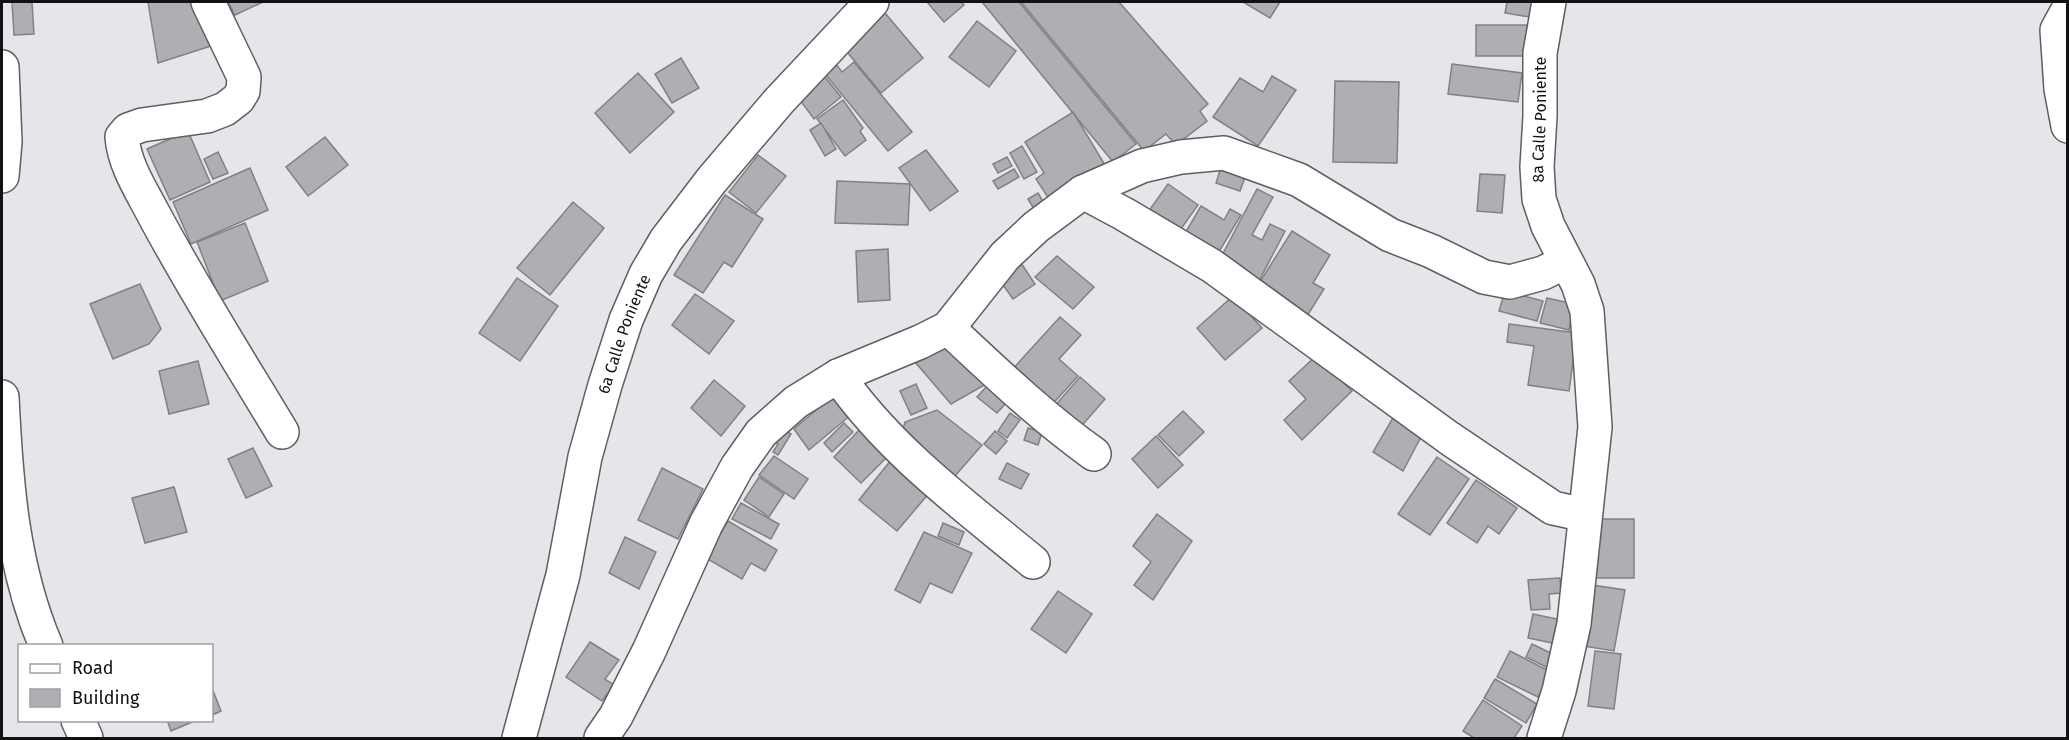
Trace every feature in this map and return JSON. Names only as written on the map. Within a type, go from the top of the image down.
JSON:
[{"type":"street","points":[[208,2],[244,77],[243,91],[225,109],[207,116],[142,125],[128,130],[122,137],[123,147],[134,176],[171,247],[282,432]]},
{"type":"street","name":"6a Calle Poniente","points":[[519,738],[563,575],[585,457],[626,320],[646,274],[666,240],[711,181],[778,102],[872,2]]},
{"type":"street","name":"8a Calle Poniente","points":[[1544,738],[1559,691],[1574,624],[1595,427],[1587,311],[1578,284],[1548,226],[1539,199],[1537,167],[1540,116],[1539,53],[1549,2]]},
{"type":"street","points":[[2067,10],[2056,30],[2067,126]]},
{"type":"street","points":[[2,67],[5,142],[2,176]]},
{"type":"street","points":[[601,738],[616,716],[649,651],[706,524],[737,467],[761,433],[796,402],[838,376],[948,328],[1005,256],[1036,227],[1083,192],[1142,166],[1181,157],[1224,153],[1299,180],[1389,235],[1431,251],[1484,277],[1510,282],[1543,273],[1565,262]]},
{"type":"street","points":[[1083,192],[1212,266],[1449,438],[1553,508],[1585,516]]},
{"type":"street","points":[[948,328],[1046,418],[1094,454]]},
{"type":"street","points":[[838,376],[879,427],[940,485],[1033,562]]},
{"type":"street","points":[[2,397],[11,515],[18,562],[27,595],[46,644]]},
{"type":"street","points":[[79,722],[86,738]]},
{"type":"building","points":[[12,2],[32,2],[34,34],[14,35]]},
{"type":"building","points":[[148,2],[193,2],[214,45],[158,63]]},
{"type":"building","points":[[228,2],[263,2],[235,15]]},
{"type":"building","points":[[927,2],[961,2],[964,5],[944,22]]},
{"type":"building","points":[[982,2],[1019,2],[1136,144],[1113,162]]},
{"type":"building","points":[[1021,2],[1119,2],[1208,104],[1200,111],[1207,121],[1176,145],[1166,134],[1144,151]]},
{"type":"building","points":[[1243,2],[1280,2],[1270,18]]},
{"type":"building","points":[[1507,2],[1538,2],[1536,18],[1505,13]]},
{"type":"building","points":[[885,13],[923,58],[881,93],[843,47]]},
{"type":"building","points":[[977,21],[1016,51],[989,87],[949,57]]},
{"type":"building","points":[[1476,25],[1527,25],[1527,56],[1476,56]]},
{"type":"building","points":[[681,58],[699,88],[672,103],[655,74]]},
{"type":"building","points":[[833,60],[842,72],[854,62],[912,132],[888,151],[821,69]]},
{"type":"building","points":[[1452,64],[1522,73],[1518,102],[1448,94]]},
{"type":"building","points":[[820,71],[841,97],[814,119],[794,92]]},
{"type":"building","points":[[638,73],[674,112],[630,153],[595,113]]},
{"type":"building","points":[[1272,76],[1296,90],[1258,146],[1213,117],[1240,78],[1263,92]]},
{"type":"building","points":[[1335,81],[1399,82],[1397,163],[1333,162]]},
{"type":"building","points":[[843,100],[863,128],[860,131],[866,140],[845,156],[817,119]]},
{"type":"building","points":[[1073,112],[1105,165],[1049,199],[1036,179],[1044,173],[1025,142]]},
{"type":"building","points":[[821,123],[836,149],[825,156],[810,130]]},
{"type":"building","points":[[188,131],[210,182],[170,200],[147,149]]},
{"type":"building","points":[[325,137],[348,165],[308,196],[286,167]]},
{"type":"building","points":[[1022,146],[1037,172],[1024,179],[1010,153]]},
{"type":"building","points":[[926,150],[958,191],[930,211],[899,168]]},
{"type":"building","points":[[218,152],[228,173],[213,179],[204,159]]},
{"type":"building","points":[[758,155],[786,176],[756,213],[729,192]]},
{"type":"building","points":[[1007,157],[1012,166],[998,173],[993,164]]},
{"type":"building","points":[[1223,161],[1248,169],[1240,191],[1216,183]]},
{"type":"building","points":[[250,168],[268,210],[191,244],[173,202]]},
{"type":"building","points":[[1014,169],[1019,177],[998,189],[993,181]]},
{"type":"building","points":[[1480,174],[1505,175],[1502,213],[1477,211]]},
{"type":"building","points":[[837,181],[910,184],[908,225],[835,223]]},
{"type":"building","points":[[1168,184],[1198,205],[1178,233],[1148,212]]},
{"type":"building","points":[[1257,189],[1273,197],[1252,235],[1262,240],[1270,224],[1285,231],[1259,281],[1219,261]]},
{"type":"building","points":[[1038,193],[1044,203],[1034,209],[1028,199]]},
{"type":"building","points":[[725,195],[763,219],[732,267],[724,262],[703,293],[674,275]]},
{"type":"building","points":[[573,202],[604,228],[550,295],[517,268]]},
{"type":"building","points":[[1201,206],[1224,220],[1230,209],[1241,215],[1217,255],[1184,235]]},
{"type":"building","points":[[245,223],[268,281],[220,301],[197,242]]},
{"type":"building","points":[[1292,231],[1330,255],[1313,283],[1324,289],[1307,316],[1258,285]]},
{"type":"building","points":[[888,249],[890,300],[858,302],[856,251]]},
{"type":"building","points":[[1057,256],[1094,287],[1073,309],[1035,277]]},
{"type":"building","points":[[1021,263],[1035,284],[1013,299],[998,278]]},
{"type":"building","points":[[517,278],[558,306],[520,361],[479,333]]},
{"type":"building","points":[[140,284],[161,329],[149,344],[113,359],[90,304]]},
{"type":"building","points":[[1505,291],[1543,301],[1537,321],[1499,311]]},
{"type":"building","points":[[695,294],[734,321],[709,354],[672,325]]},
{"type":"building","points":[[1233,296],[1262,328],[1225,360],[1197,328]]},
{"type":"building","points":[[1547,298],[1574,304],[1569,330],[1540,323]]},
{"type":"building","points":[[1060,317],[1081,335],[1059,359],[1078,376],[1050,407],[1011,371]]},
{"type":"building","points":[[1509,324],[1577,333],[1569,391],[1528,385],[1534,346],[1507,342]]},
{"type":"building","points":[[952,345],[986,384],[951,404],[915,362]]},
{"type":"building","points":[[1316,356],[1352,391],[1302,440],[1284,420],[1306,399],[1289,381]]},
{"type":"building","points":[[198,361],[209,404],[169,414],[159,371]]},
{"type":"building","points":[[1080,377],[1105,399],[1078,430],[1053,408]]},
{"type":"building","points":[[714,380],[745,406],[721,436],[691,408]]},
{"type":"building","points":[[916,384],[927,408],[911,415],[900,391]]},
{"type":"building","points":[[987,386],[1006,403],[997,413],[977,397]]},
{"type":"building","points":[[836,393],[852,414],[809,450],[794,429]]},
{"type":"building","points":[[937,410],[982,445],[955,476],[902,432],[905,422]]},
{"type":"building","points":[[1183,411],[1204,432],[1179,456],[1158,435]]},
{"type":"building","points":[[1010,413],[1020,420],[1007,438],[998,431]]},
{"type":"building","points":[[1394,416],[1422,435],[1403,471],[1373,452]]},
{"type":"building","points":[[844,423],[853,432],[832,452],[824,443]]},
{"type":"building","points":[[778,426],[791,434],[778,455],[773,452],[778,444],[770,439]]},
{"type":"building","points":[[1028,428],[1042,432],[1038,445],[1024,440]]},
{"type":"building","points":[[860,429],[888,456],[861,483],[834,457]]},
{"type":"building","points":[[995,431],[1007,441],[996,454],[984,444]]},
{"type":"building","points":[[1156,436],[1183,465],[1158,488],[1132,459]]},
{"type":"building","points":[[253,448],[272,486],[246,498],[228,459]]},
{"type":"building","points":[[774,456],[808,479],[794,499],[759,475]]},
{"type":"building","points":[[1437,457],[1469,479],[1430,535],[1398,514]]},
{"type":"building","points":[[891,460],[930,492],[897,531],[859,500]]},
{"type":"building","points":[[1007,463],[1029,474],[1021,489],[999,479]]},
{"type":"building","points":[[662,468],[703,489],[678,539],[638,520]]},
{"type":"building","points":[[759,477],[784,494],[769,517],[744,500]]},
{"type":"building","points":[[1476,480],[1517,508],[1499,534],[1488,526],[1477,543],[1447,523]]},
{"type":"building","points":[[174,487],[187,532],[145,543],[132,498]]},
{"type":"building","points":[[741,503],[779,524],[771,539],[732,519]]},
{"type":"building","points":[[1157,514],[1192,541],[1153,600],[1134,585],[1151,562],[1133,546]]},
{"type":"building","points":[[1596,519],[1634,519],[1634,578],[1595,578]]},
{"type":"building","points":[[728,521],[777,550],[765,571],[751,563],[742,579],[706,558]]},
{"type":"building","points":[[943,523],[964,532],[959,545],[938,536]]},
{"type":"building","points":[[924,532],[972,553],[952,593],[930,583],[920,603],[895,590]]},
{"type":"building","points":[[625,537],[656,552],[639,589],[609,573]]},
{"type":"building","points":[[1560,578],[1561,593],[1549,594],[1550,609],[1531,610],[1528,580]]},
{"type":"building","points":[[1592,585],[1625,590],[1614,651],[1583,646]]},
{"type":"building","points":[[1058,591],[1092,614],[1066,653],[1031,629]]},
{"type":"building","points":[[1533,614],[1562,620],[1557,644],[1528,638]]},
{"type":"building","points":[[590,642],[619,660],[605,679],[614,685],[602,701],[566,677]]},
{"type":"building","points":[[1532,644],[1557,656],[1550,669],[1526,657]]},
{"type":"building","points":[[1510,651],[1551,672],[1538,697],[1497,677]]},
{"type":"building","points":[[1595,651],[1621,654],[1614,709],[1588,706]]},
{"type":"building","points":[[1495,679],[1537,704],[1526,723],[1484,698]]},
{"type":"building","points":[[213,691],[221,711],[213,715]]},
{"type":"building","points":[[1483,700],[1522,726],[1514,738],[1474,738],[1463,731]]},
{"type":"building","points":[[168,722],[192,722],[171,731]]}]
